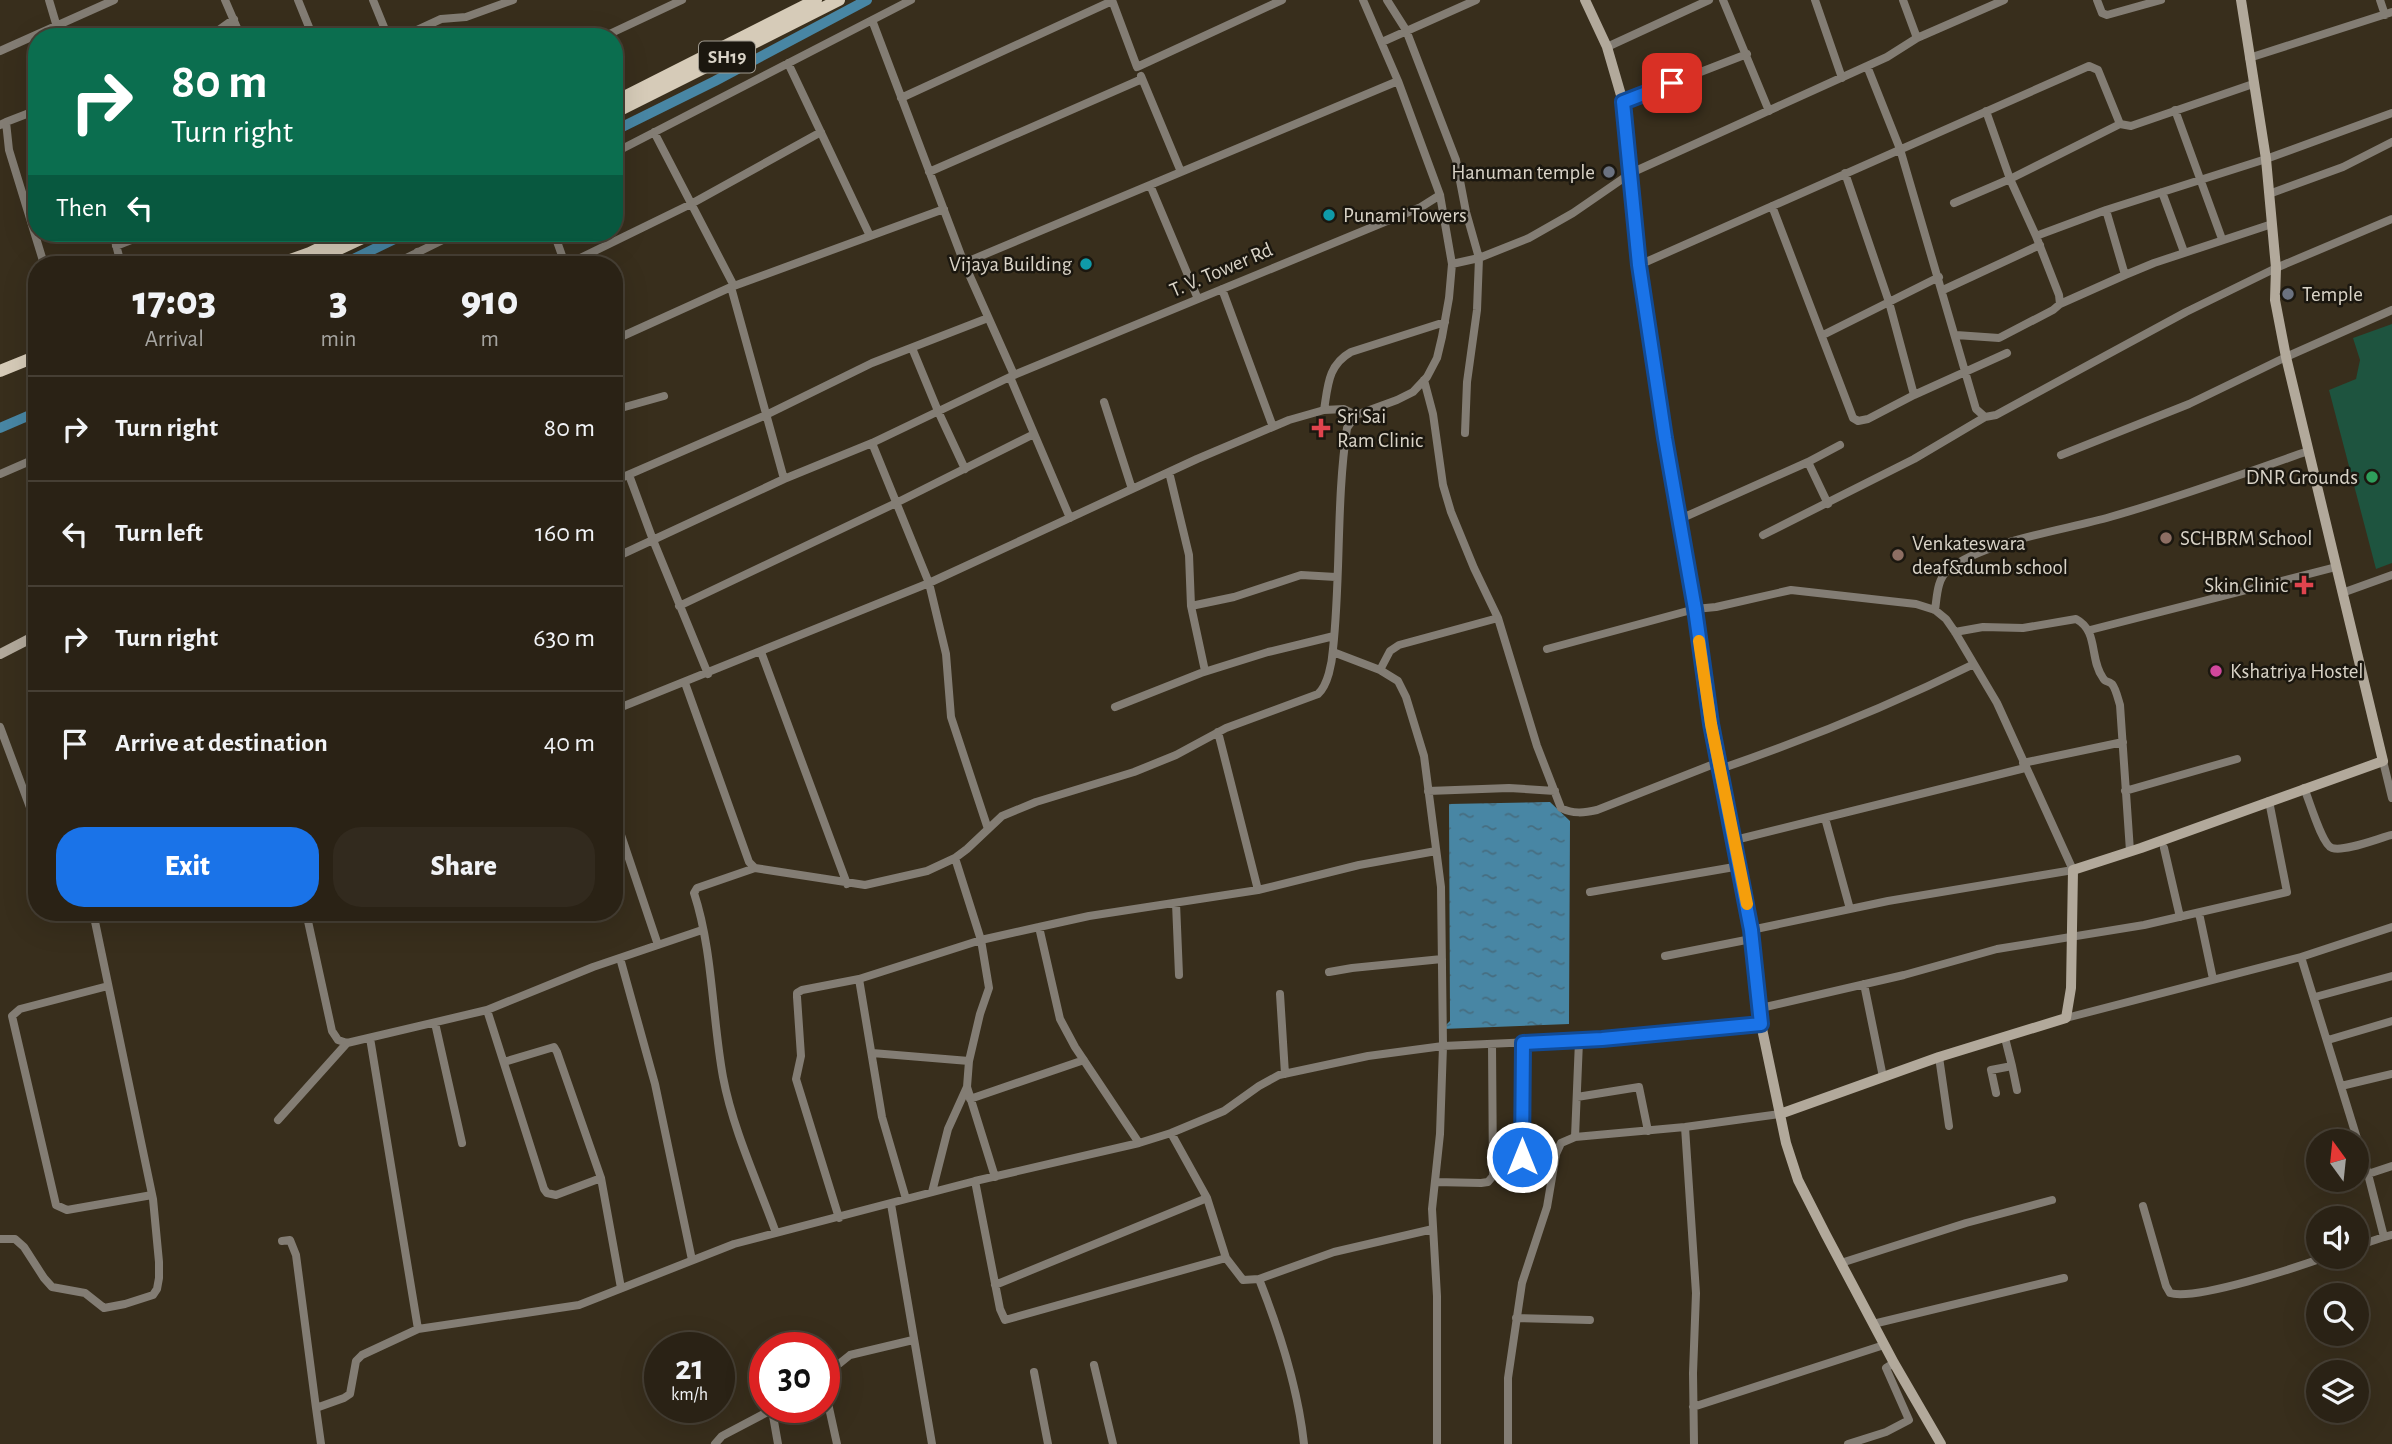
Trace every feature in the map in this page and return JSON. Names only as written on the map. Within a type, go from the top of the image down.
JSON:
[{"type":"main road","name":"SH19","points":[[623,97],[816,0]]},
{"type":"main road","name":"SH19","points":[[623,108],[838,0]]},
{"type":"main road","points":[[298,256],[326,244]]},
{"type":"main road","points":[[0,371],[28,360]]},
{"type":"street","points":[[49,0],[56,26]]},
{"type":"street","points":[[52,28],[114,0]]},
{"type":"street","points":[[225,0],[238,28]]},
{"type":"street","points":[[298,0],[309,28]]},
{"type":"street","points":[[373,0],[384,28]]},
{"type":"street","points":[[422,28],[441,19],[466,17],[513,0]]},
{"type":"street","points":[[622,28],[682,0]]},
{"type":"street","points":[[623,148],[911,0]]},
{"type":"street","points":[[901,98],[1112,0],[1181,172]]},
{"type":"street","points":[[1256,0],[1261,10]]},
{"type":"street","points":[[1137,67],[1282,0]]},
{"type":"street","points":[[776,1233],[723,1079],[713,993],[694,893],[697,888],[755,868],[865,885],[927,871],[955,858],[1002,816],[1036,802],[1134,772],[1176,755],[1218,732],[1323,690],[1333,652],[1343,454],[1347,428],[1356,415],[1413,392],[1424,380],[1437,358],[1445,322],[1451,264],[1440,195],[1398,81],[1363,0]]},
{"type":"street","points":[[1387,0],[1406,30],[1456,160],[1466,212],[1479,258],[1477,310],[1467,382],[1465,433]]},
{"type":"street","points":[[1382,41],[1476,0]]},
{"type":"street","points":[[1585,0],[1607,47],[1623,102],[1639,265],[1711,724],[1751,934],[1761,1024],[1786,1143],[1798,1180],[1872,1324],[1941,1444]]},
{"type":"street","points":[[1607,47],[1709,0]]},
{"type":"street","points":[[1723,0],[1769,111]]},
{"type":"street","points":[[1815,0],[1842,78]]},
{"type":"street","points":[[1903,0],[1917,38]]},
{"type":"street","points":[[2097,0],[2102,13],[2107,15],[2161,0]]},
{"type":"street","points":[[2241,0],[2266,159],[2276,268],[2275,300],[2308,451],[2392,798]]},
{"type":"street","points":[[2249,58],[2389,13],[2381,0]]},
{"type":"street","points":[[1451,264],[1479,258],[1530,238],[1573,213],[1631,173],[1842,78],[1917,38],[2001,1]]},
{"type":"street","points":[[222,28],[234,19]]},
{"type":"street","points":[[872,20],[964,263],[1070,518]]},
{"type":"street","points":[[0,51],[28,38]]},
{"type":"street","points":[[1623,102],[1747,54]]},
{"type":"street","points":[[788,63],[870,236]]},
{"type":"street","points":[[1639,265],[2090,65],[2098,70],[2120,124]]},
{"type":"street","points":[[1867,66],[1900,149],[1976,409],[1985,417]]},
{"type":"street","points":[[929,172],[1142,79]]},
{"type":"street","points":[[964,263],[1398,81]]},
{"type":"street","points":[[1954,203],[2010,179],[2120,124],[2131,126],[2253,84]]},
{"type":"street","points":[[2175,110],[2222,239]]},
{"type":"street","points":[[1986,111],[2010,179],[2059,295],[2060,304]]},
{"type":"street","points":[[28,113],[3,123],[28,212]]},
{"type":"street","points":[[2036,236],[2392,114]]},
{"type":"street","points":[[654,132],[733,287],[784,480]]},
{"type":"street","points":[[623,237],[691,204],[821,132]]},
{"type":"street","points":[[2269,194],[2343,167],[2392,142]]},
{"type":"street","points":[[1845,173],[1889,302],[1914,395]]},
{"type":"street","points":[[1150,185],[1198,299]]},
{"type":"street","points":[[2162,192],[2184,252]]},
{"type":"street","name":"T. V. Tower Rd","points":[[623,554],[872,443],[1012,376],[1421,207],[1440,195]]},
{"type":"street","points":[[1772,206],[1853,418],[1858,421],[1868,419],[1914,395],[2007,354]]},
{"type":"street","points":[[623,336],[733,287],[944,209]]},
{"type":"street","points":[[2106,210],[2125,275]]},
{"type":"street","points":[[1763,536],[1914,459],[1985,417],[1996,415],[2133,339],[2276,268],[2392,219]]},
{"type":"street","points":[[1956,335],[1999,338],[2060,304],[2125,275],[2184,252],[2272,224]]},
{"type":"street","points":[[115,242],[119,256]]},
{"type":"street","points":[[116,246],[126,242]]},
{"type":"street","points":[[411,256],[439,242]]},
{"type":"street","points":[[583,256],[612,242]]},
{"type":"street","points":[[1943,290],[2040,246]]},
{"type":"street","points":[[1823,335],[1939,278]]},
{"type":"street","points":[[1222,289],[1273,427]]},
{"type":"street","points":[[2061,455],[2189,404],[2392,310]]},
{"type":"street","points":[[623,477],[766,415],[872,363],[988,318]]},
{"type":"street","points":[[1324,410],[1331,371],[1339,359],[1351,352],[1445,322]]},
{"type":"street","points":[[912,348],[965,469]]},
{"type":"street","points":[[1424,380],[1433,414],[1443,485],[1451,512],[1497,618],[1537,746],[1561,808],[1568,812],[1597,810],[1824,732],[1899,701],[1974,664]]},
{"type":"street","points":[[623,407],[664,396]]},
{"type":"street","points":[[1104,401],[1132,489]]},
{"type":"street","points":[[623,707],[929,583],[1273,427],[1324,410],[1344,409],[1356,415]]},
{"type":"street","points":[[679,606],[1034,434]]},
{"type":"street","points":[[872,443],[929,583],[946,654],[951,717],[988,829]]},
{"type":"street","points":[[1680,519],[1840,445]]},
{"type":"street","points":[[1935,610],[1938,589],[1945,572],[1964,559],[2016,541],[2110,517],[2308,451]]},
{"type":"street","points":[[0,474],[28,462]]},
{"type":"street","points":[[1808,462],[1828,504]]},
{"type":"street","points":[[1169,472],[1189,555],[1191,606],[1205,671]]},
{"type":"street","points":[[629,475],[708,674]]},
{"type":"street","points":[[2090,630],[2336,567]]},
{"type":"street","points":[[1191,606],[1234,597],[1301,575],[1336,578]]},
{"type":"street","points":[[2342,593],[2392,575]]},
{"type":"street","points":[[1547,649],[1695,609],[1716,607],[1791,590],[1916,604],[1935,610],[1955,632],[1997,704],[2073,870],[2071,988],[2066,1018]]},
{"type":"street","points":[[1380,670],[1390,651],[1399,645],[1497,618]]},
{"type":"street","points":[[1955,632],[1983,627],[2023,628],[2076,619],[2090,630],[2095,659],[2103,679],[2113,685],[2120,705],[2130,851]]},
{"type":"street","points":[[1115,707],[1205,671],[1334,636]]},
{"type":"street","points":[[0,653],[28,639]]},
{"type":"street","points":[[761,652],[847,884]]},
{"type":"street","points":[[1333,652],[1380,670],[1398,681],[1406,697],[1424,756],[1437,851],[1441,887],[1443,1046],[1440,1134],[1432,1209],[1437,1296],[1437,1444]]},
{"type":"street","points":[[685,683],[749,862],[755,868]]},
{"type":"street","points":[[0,727],[28,802]]},
{"type":"street","points":[[1218,732],[1258,890]]},
{"type":"street","points":[[1735,840],[2123,742]]},
{"type":"street","points":[[1665,956],[1850,909],[2073,870],[2304,788],[2381,756],[2392,746]]},
{"type":"street","points":[[2124,790],[2237,759]]},
{"type":"street","points":[[1428,791],[1509,788],[1555,791]]},
{"type":"street","points":[[2304,788],[2328,846],[2346,847],[2392,835]]},
{"type":"street","points":[[1760,1008],[1864,984],[1997,948],[2180,917],[2287,892],[2269,801]]},
{"type":"street","points":[[1825,818],[1850,909]]},
{"type":"street","points":[[623,841],[658,945]]},
{"type":"street","points":[[2164,848],[2180,917]]},
{"type":"street","points":[[839,1218],[796,1079],[801,1056],[797,993],[859,979],[981,940],[1089,916],[1258,890],[1359,864],[1437,851]]},
{"type":"street","points":[[955,858],[981,940],[989,988],[968,1061],[967,1087],[995,1177]]},
{"type":"street","points":[[1590,892],[1740,866]]},
{"type":"street","points":[[1176,903],[1179,975]]},
{"type":"street","points":[[2199,913],[2213,979]]},
{"type":"street","points":[[0,1239],[15,1239],[24,1247],[52,1287],[85,1293],[104,1308],[153,1294],[157,1289],[159,1262],[152,1195],[95,921]]},
{"type":"street","points":[[308,921],[332,1031],[338,1040],[348,1043],[487,1010],[620,958],[702,930]]},
{"type":"street","points":[[1508,1444],[1508,1378],[1522,1283],[1546,1207],[1556,1154],[1561,1143],[1575,1137],[1685,1127],[1780,1114],[1939,1057],[2066,1018],[2301,957],[2392,927]]},
{"type":"street","points":[[1039,928],[1060,1019],[1139,1143]]},
{"type":"street","points":[[2301,957],[2354,1129]]},
{"type":"street","points":[[620,958],[655,1084],[692,1260]]},
{"type":"street","points":[[1329,972],[1442,959]]},
{"type":"street","points":[[2315,997],[2392,976]]},
{"type":"street","points":[[859,979],[882,1117],[906,1199]]},
{"type":"street","points":[[1864,984],[1883,1077]]},
{"type":"street","points":[[108,986],[20,1009],[12,1016],[56,1205],[67,1210],[152,1195]]},
{"type":"street","points":[[1280,994],[1284,1074]]},
{"type":"street","points":[[487,1010],[547,1194],[556,1195],[601,1178]]},
{"type":"street","points":[[2328,1040],[2392,1021]]},
{"type":"street","points":[[435,1023],[462,1143]]},
{"type":"street","points":[[316,1408],[350,1394],[356,1361],[362,1355],[418,1329],[579,1304],[734,1244],[975,1181],[1139,1143],[1224,1111],[1259,1086],[1284,1074],[1368,1056],[1443,1046],[1579,1041],[1761,1024]]},
{"type":"street","points":[[370,1038],[418,1329]]},
{"type":"street","points":[[2005,1038],[2017,1090]]},
{"type":"street","points":[[1575,1137],[1579,1041]]},
{"type":"street","points":[[278,1120],[348,1043]]},
{"type":"street","points":[[1493,1166],[1516,1164],[1522,1157],[1523,1043]]},
{"type":"street","points":[[1435,1182],[1488,1182],[1493,1176],[1492,1044]]},
{"type":"street","points":[[504,1062],[554,1047],[558,1052],[601,1178],[621,1288]]},
{"type":"street","points":[[872,1053],[968,1061]]},
{"type":"street","points":[[1939,1057],[1949,1126]]},
{"type":"street","points":[[970,1099],[1084,1060]]},
{"type":"street","points":[[1996,1093],[1991,1070],[2011,1066]]},
{"type":"street","points":[[2341,1086],[2392,1074]]},
{"type":"street","points":[[932,1192],[948,1129],[967,1087]]},
{"type":"street","points":[[1577,1097],[1639,1087],[1648,1131]]},
{"type":"street","points":[[1685,1127],[1696,1293],[1694,1444]]},
{"type":"street","points":[[1171,1133],[1207,1198],[1226,1258],[1243,1280],[1259,1279],[1335,1252],[1433,1229]]},
{"type":"street","points":[[2370,1173],[2392,1166]]},
{"type":"street","points":[[2369,1242],[2388,1236],[2370,1180]]},
{"type":"street","points":[[975,1181],[1000,1309],[1006,1321],[1226,1258]]},
{"type":"street","points":[[995,1285],[1207,1198]]},
{"type":"street","points":[[1841,1263],[1966,1223],[2052,1200]]},
{"type":"street","points":[[891,1204],[932,1444]]},
{"type":"street","points":[[2143,1206],[2170,1293],[2179,1296],[2217,1288],[2306,1262]]},
{"type":"street","points":[[282,1241],[290,1240],[296,1255],[321,1444]]},
{"type":"street","points":[[1872,1324],[2064,1278]]},
{"type":"street","points":[[1259,1279],[1271,1309],[1296,1394],[1304,1444]]},
{"type":"street","points":[[1516,1318],[1590,1320]]},
{"type":"street","points":[[840,1363],[850,1355],[913,1340]]},
{"type":"street","points":[[1693,1407],[1884,1345]]},
{"type":"street","points":[[1848,1444],[1886,1432],[1909,1420],[1886,1368],[1894,1363]]},
{"type":"street","points":[[1094,1365],[1113,1444]]},
{"type":"street","points":[[1034,1373],[1048,1444]]},
{"type":"street","points":[[715,1444],[722,1436],[749,1421]]},
{"type":"street","points":[[776,1423],[778,1444]]},
{"type":"street","points":[[833,1423],[838,1444]]},
{"type":"green space","name":"DNR Grounds","points":[[2392,324],[2392,563],[2376,569],[2329,390],[2356,379],[2360,360],[2353,338]]},
{"type":"water","points":[[1550,802],[1570,821],[1569,1024],[1442,1029],[1450,1021],[1449,804]]},
{"type":"waterway","points":[[623,127],[867,0]]},
{"type":"waterway","points":[[360,256],[388,242]]},
{"type":"waterway","points":[[0,428],[28,416]]},
{"type":"slow traffic","points":[[1699,641],[1711,724],[1747,904]]},
{"type":"place","name":"Hanuman temple","points":[[1609,172]]},
{"type":"place","name":"Punami Towers","points":[[1329,215]]},
{"type":"place","name":"Vijaya Building","points":[[1086,264]]},
{"type":"place","name":"Temple","points":[[2288,294]]},
{"type":"place","name":"Sri Sai Ram Clinic","points":[[1321,428]]},
{"type":"place","name":"DNR Grounds","points":[[2372,477]]},
{"type":"place","name":"SCHBRM School","points":[[2166,538]]},
{"type":"place","name":"Venkateswara deaf&dumb school","points":[[1898,555]]},
{"type":"place","name":"Skin Clinic","points":[[2304,585]]},
{"type":"place","name":"Kshatriya Hostel","points":[[2216,671]]},
{"type":"route","points":[[1522,1157],[1523,1043],[1602,1039],[1761,1024],[1751,930],[1711,724],[1639,265],[1623,102],[1672,83]]}]
